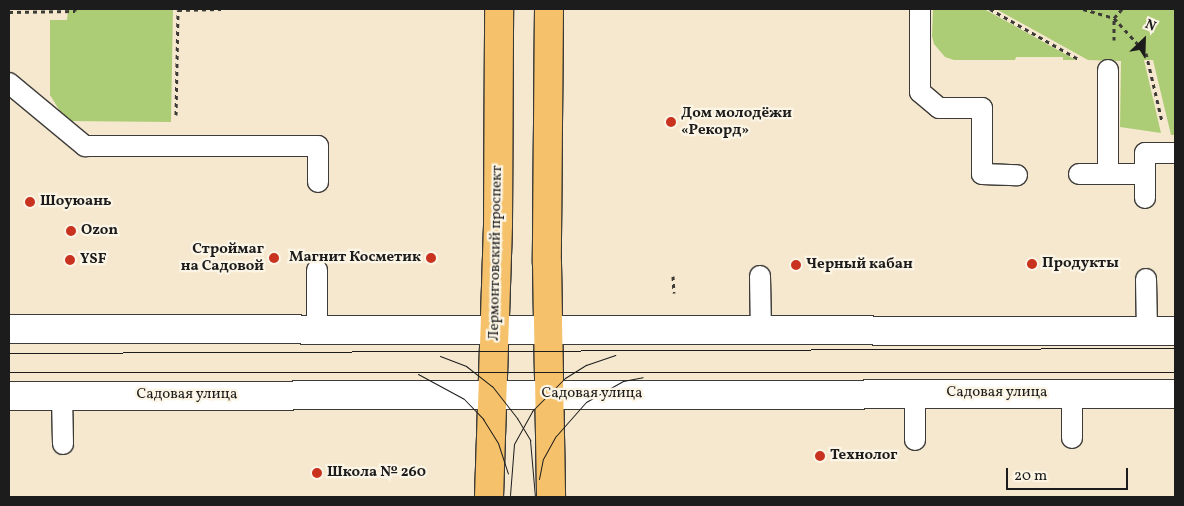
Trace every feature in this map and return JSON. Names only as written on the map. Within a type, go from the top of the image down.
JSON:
[{"type":"main road","name":"Лермонтовский проспект","points":[[489,497],[494,330],[499,9]]},
{"type":"main road","points":[[549,9],[551,497]]},
{"type":"street","points":[[9,330],[1175,332]]},
{"type":"street","name":"Садовая улица","points":[[9,396],[1175,394]]},
{"type":"lane","points":[[920,9],[920,92],[939,108],[982,108],[982,174],[1016,175]]},
{"type":"lane","points":[[1108,70],[1108,174]]},
{"type":"lane","points":[[9,83],[85,146],[318,146],[318,182]]},
{"type":"lane","points":[[1145,198],[1145,153],[1173,153]]},
{"type":"lane","points":[[1079,174],[1145,174]]},
{"type":"lane","points":[[317,270],[317,330]]},
{"type":"lane","points":[[760,276],[761,331]]},
{"type":"lane","points":[[1146,279],[1147,331]]},
{"type":"lane","points":[[915,393],[915,440]]},
{"type":"lane","points":[[1072,393],[1072,438]]},
{"type":"lane","points":[[62,396],[63,444]]},
{"type":"path","points":[[9,12],[75,11],[75,9]]},
{"type":"path","points":[[176,147],[178,10],[222,9]]},
{"type":"path","points":[[990,9],[1098,70],[1108,70]]},
{"type":"path","points":[[1084,9],[1114,18],[1146,53],[1173,153]]},
{"type":"path","points":[[673,276],[674,293]]},
{"type":"green space","points":[[68,9],[173,9],[171,122],[66,121],[50,95],[50,20],[67,20]]},
{"type":"green space","points":[[933,9],[984,9],[1076,60],[1063,60],[1063,57],[1016,57],[1015,60],[954,60],[945,57],[934,44],[932,36]]},
{"type":"green space","points":[[996,9],[1175,9],[1175,135],[1171,135],[1153,60],[1144,60],[1161,133],[1120,127],[1121,61],[1088,60]]},
{"type":"tram line","points":[[9,353],[1175,348]]},
{"type":"tram line","points":[[510,495],[514,444],[532,411],[565,378],[586,365],[615,355]]},
{"type":"tram line","points":[[440,356],[466,366],[492,386],[517,418],[530,440],[535,497]]},
{"type":"tram line","points":[[9,372],[1175,372]]},
{"type":"tram line","points":[[418,374],[464,399],[483,419],[498,443],[508,473]]},
{"type":"tram line","points":[[539,479],[543,459],[556,436],[586,402],[623,381],[643,377]]},
{"type":"place","name":"Дом молодёжи «Рекорд»","points":[[671,122]]},
{"type":"place","name":"Шоуюань","points":[[30,202]]},
{"type":"place","name":"Ozon","points":[[71,231]]},
{"type":"place","name":"Строймаг на Садовой","points":[[274,258]]},
{"type":"place","name":"Магнит Косметик","points":[[431,258]]},
{"type":"place","name":"YSF","points":[[70,260]]},
{"type":"place","name":"Продукты","points":[[1032,264]]},
{"type":"place","name":"Черный кабан","points":[[796,265]]},
{"type":"place","name":"Технолог","points":[[820,456]]},
{"type":"place","name":"Школа № 260","points":[[317,473]]}]
